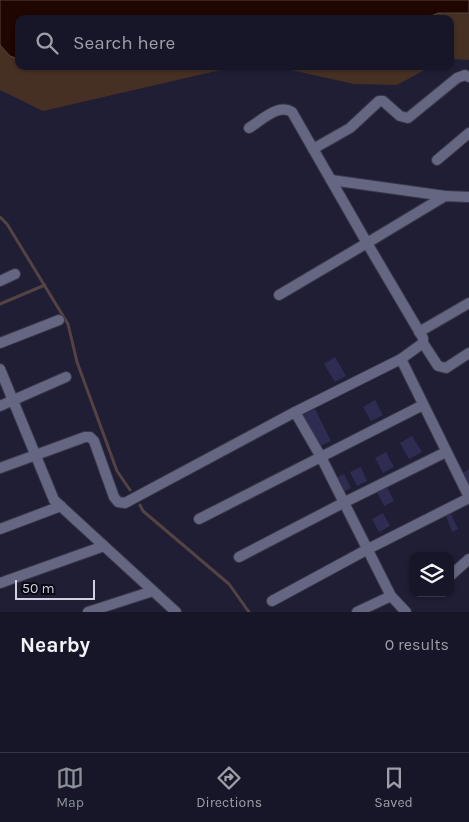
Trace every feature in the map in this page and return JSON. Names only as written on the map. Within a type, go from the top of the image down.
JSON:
[{"type":"street","points":[[313,149],[350,128],[380,101],[383,101],[400,116],[408,118],[457,78],[465,75],[469,77]]},
{"type":"street","points":[[249,128],[277,110],[284,108],[292,112],[419,332],[423,343],[438,366],[446,368],[469,353]]},
{"type":"street","points":[[437,160],[469,133]]},
{"type":"street","points":[[331,180],[445,196],[469,197]]},
{"type":"street","points":[[279,296],[445,196]]},
{"type":"street","points":[[0,281],[15,274]]},
{"type":"street","points":[[419,332],[469,303]]},
{"type":"street","points":[[0,343],[59,320]]},
{"type":"street","points":[[0,468],[85,437],[90,437],[94,441],[114,497],[118,502],[125,502],[295,412],[401,359],[423,343]]},
{"type":"street","points":[[272,601],[469,497],[401,359]]},
{"type":"street","points":[[0,369],[54,500],[176,612]]},
{"type":"street","points":[[0,406],[66,377]]},
{"type":"street","points":[[199,519],[423,405]]},
{"type":"street","points":[[295,412],[321,458],[391,596],[406,612]]},
{"type":"street","points":[[239,557],[446,452]]},
{"type":"street","points":[[0,529],[61,506]]},
{"type":"street","points":[[0,583],[104,546]]},
{"type":"street","points":[[454,572],[469,559]]},
{"type":"street","points":[[88,612],[153,591]]},
{"type":"street","points":[[357,612],[391,596]]},
{"type":"shaded area","points":[[0,0],[469,0],[469,60],[454,59],[454,15],[15,15],[15,70],[221,70],[43,111],[0,90]]},
{"type":"shaded area","points":[[0,0],[469,0],[469,13],[438,13],[433,15],[15,15],[15,58],[10,56],[0,45]]},
{"type":"shaded area","points":[[291,70],[425,70],[397,85],[354,84]]},
{"type":"building","points":[[335,357],[346,376],[335,382],[324,364]]},
{"type":"building","points":[[375,400],[383,415],[371,421],[363,407]]},
{"type":"building","points":[[315,409],[331,441],[318,447],[302,415]]},
{"type":"building","points":[[412,436],[422,452],[409,459],[400,443]]},
{"type":"building","points":[[386,452],[394,467],[383,473],[375,458]]},
{"type":"building","points":[[361,467],[367,481],[357,486],[350,472]]},
{"type":"building","points":[[469,469],[469,489],[461,474]]},
{"type":"building","points":[[344,474],[351,488],[342,493],[335,478]]},
{"type":"building","points":[[387,487],[394,501],[384,506],[377,492]]},
{"type":"building","points":[[383,513],[390,526],[379,532],[372,519]]},
{"type":"building","points":[[451,514],[458,529],[452,532],[446,516]]},
{"type":"waterway","points":[[0,217],[7,224],[68,324],[77,362],[117,471],[130,490]]},
{"type":"waterway","points":[[0,304],[45,285]]},
{"type":"waterway","points":[[140,505],[143,511],[229,584],[249,612]]}]
